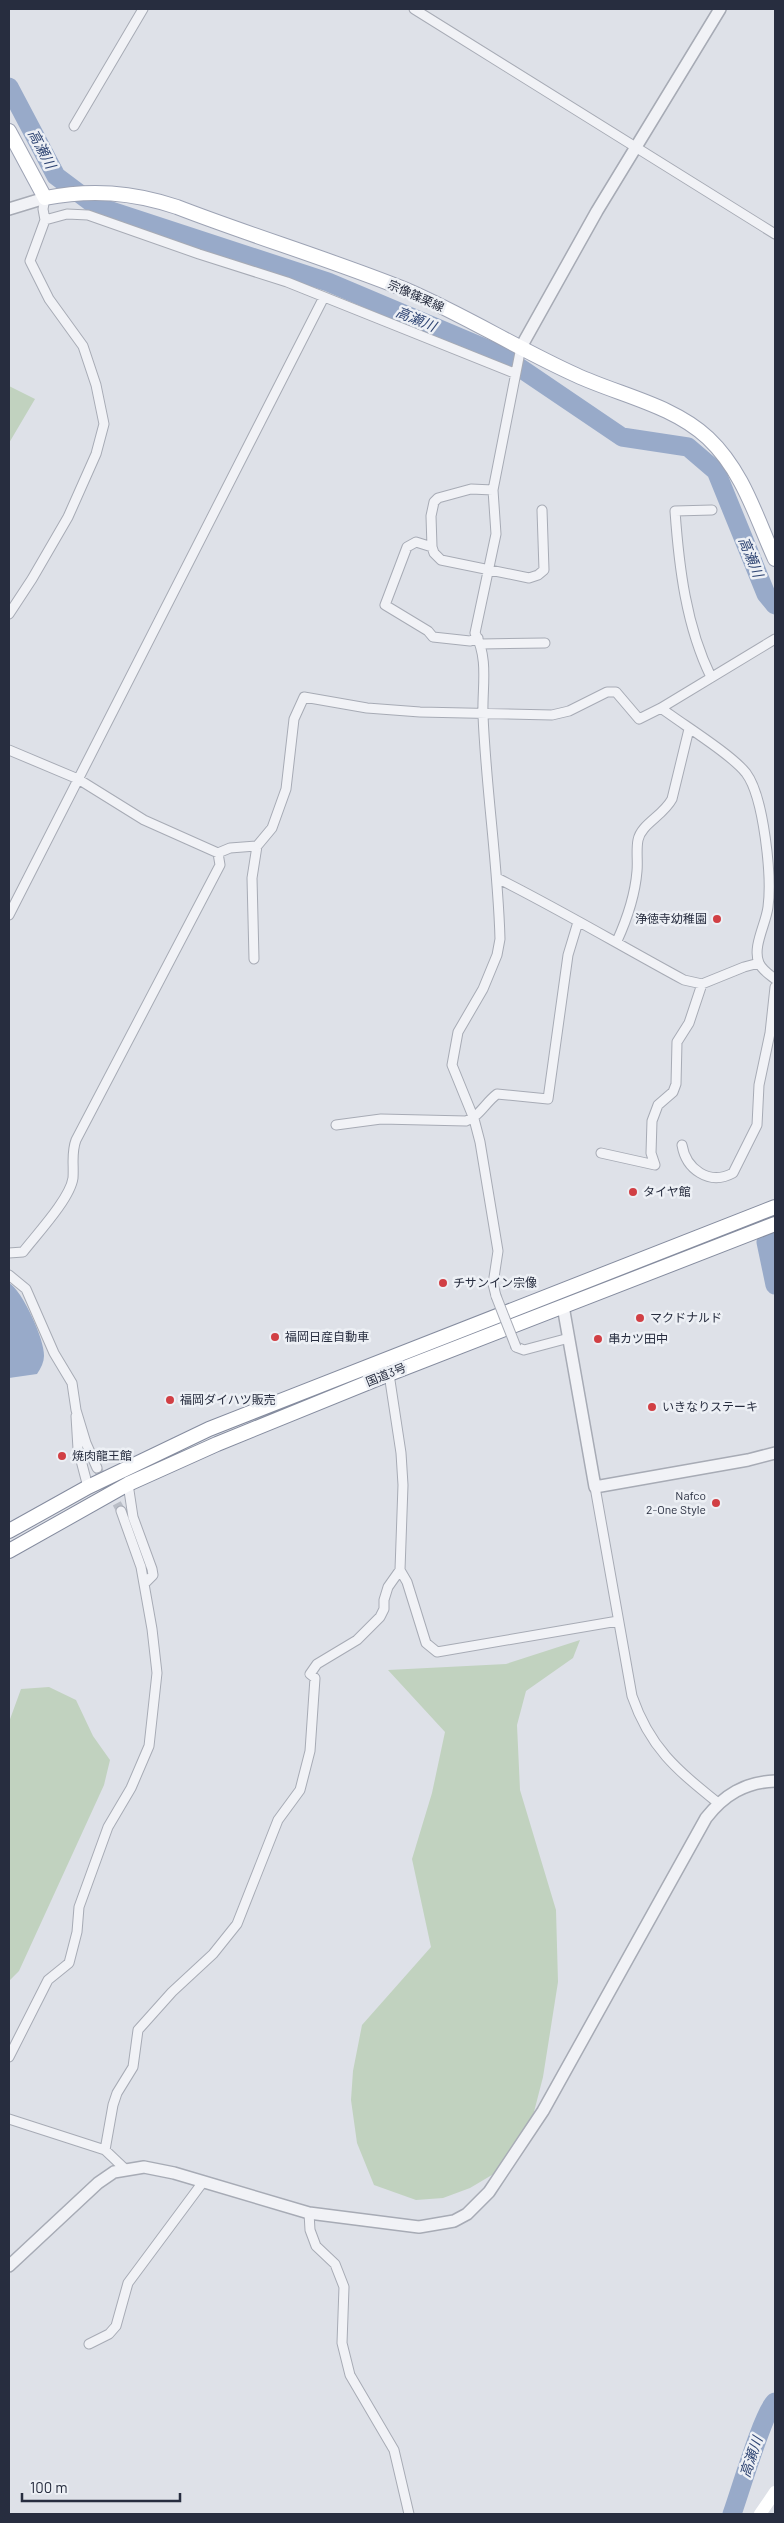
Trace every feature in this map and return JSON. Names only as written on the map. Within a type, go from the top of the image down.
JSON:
[{"type":"main road","points":[[9,130],[45,198]]},
{"type":"main road","name":"宗像篠栗線","points":[[45,198],[86,192],[111,192],[157,201],[404,289],[519,352],[668,412],[708,438],[728,459],[738,475],[775,559]]},
{"type":"main road","name":"国道3号","points":[[9,1531],[88,1487],[218,1426],[775,1207]]},
{"type":"main road","name":"国道3号","points":[[9,1551],[128,1484],[280,1417],[775,1224]]},
{"type":"main road","points":[[760,2514],[775,2492]]},
{"type":"street","points":[[74,126],[143,9]]},
{"type":"street","points":[[414,9],[775,234]]},
{"type":"street","points":[[569,1338],[524,1350],[516,1347],[496,1296],[494,1284],[498,1251],[480,1142],[474,1119],[452,1065],[458,1032],[483,989],[497,955],[500,939],[497,878],[483,714],[484,671],[480,641],[475,633],[496,534],[493,490],[519,352],[597,211],[720,9]]},
{"type":"street","points":[[9,209],[45,198],[43,209],[45,220],[30,261],[49,299],[83,346],[96,385],[104,424],[96,454],[68,517],[9,614]]},
{"type":"street","points":[[45,220],[66,214],[88,215],[199,254],[287,282],[514,371]]},
{"type":"street","points":[[9,915],[324,296]]},
{"type":"street","points":[[493,490],[471,489],[438,498],[434,502],[431,516],[434,554],[445,562],[529,578],[538,575],[544,570],[542,510]]},
{"type":"street","points":[[711,676],[700,655],[684,589],[674,511],[712,510]]},
{"type":"street","points":[[432,547],[416,542],[407,547],[385,605],[420,626],[432,636],[470,641],[546,643]]},
{"type":"street","points":[[254,959],[252,878],[257,846],[272,828],[286,789],[294,719],[304,697],[367,708],[483,714],[552,715],[568,711],[607,692],[616,692],[639,719],[661,708],[775,638]]},
{"type":"street","points":[[661,708],[746,773],[754,791],[765,837],[769,880],[768,908],[757,952],[759,964],[775,979]]},
{"type":"street","points":[[617,941],[629,915],[637,871],[638,840],[648,824],[666,810],[672,800],[689,729]]},
{"type":"street","points":[[9,750],[78,779],[144,820],[218,852],[230,848],[257,846]]},
{"type":"street","points":[[9,1254],[23,1252],[57,1209],[73,1179],[72,1151],[76,1140],[220,865],[218,852]]},
{"type":"street","points":[[497,878],[551,905],[578,922],[617,941],[684,980],[702,984],[744,967],[759,964]]},
{"type":"street","points":[[336,1125],[381,1119],[466,1121],[474,1119],[487,1101],[496,1094],[548,1099],[568,955],[578,922]]},
{"type":"street","points":[[601,1153],[654,1166],[651,1153],[652,1121],[658,1106],[673,1092],[676,1084],[677,1042],[689,1022],[702,984]]},
{"type":"street","points":[[682,1145],[685,1159],[703,1176],[717,1178],[733,1173],[757,1125],[759,1085],[770,1032],[775,987]]},
{"type":"street","points":[[9,1275],[26,1289],[54,1353],[72,1383],[76,1410],[86,1443],[97,1468]]},
{"type":"street","points":[[563,1306],[632,1696],[656,1747],[678,1770],[718,1803]]},
{"type":"street","points":[[389,1374],[401,1453],[403,1485],[400,1570],[407,1582],[426,1643],[437,1652],[618,1621]]},
{"type":"street","points":[[76,1410],[75,1428],[78,1449],[88,1487]]},
{"type":"street","points":[[595,1487],[748,1460],[775,1453]]},
{"type":"street","points":[[128,1484],[134,1517],[152,1568],[153,1575],[144,1583]]},
{"type":"street","points":[[9,2057],[48,1980],[69,1964],[79,1907],[108,1827],[131,1788],[149,1746],[157,1673],[141,1567],[121,1511]]},
{"type":"street","points":[[105,2150],[113,2105],[133,2067],[138,2030],[172,1992],[213,1954],[237,1924],[278,1820],[300,1790],[307,1770],[312,1724],[315,1678],[310,1674],[317,1664],[357,1640],[380,1617],[384,1609],[384,1600],[388,1587],[400,1570]]},
{"type":"street","points":[[9,2266],[98,2183],[114,2172],[125,2169],[144,2167],[174,2173],[309,2213],[418,2227],[454,2221],[475,2208],[489,2192],[543,2111],[691,1843],[718,1803],[730,1793],[741,1788],[775,1781]]},
{"type":"street","points":[[9,2119],[105,2150],[125,2169]]},
{"type":"street","points":[[89,2344],[109,2334],[116,2326],[128,2283],[203,2182]]},
{"type":"street","points":[[309,2213],[310,2230],[316,2246],[335,2264],[344,2287],[342,2343],[350,2375],[394,2450],[409,2514]]},
{"type":"green space","points":[[9,386],[35,399],[9,443]]},
{"type":"green space","points":[[580,1640],[573,1658],[526,1691],[517,1725],[520,1790],[556,1910],[558,1982],[543,2077],[528,2135],[512,2163],[470,2188],[443,2198],[416,2200],[374,2185],[357,2143],[351,2100],[353,2071],[362,2025],[431,1947],[412,1859],[432,1793],[445,1732],[388,1670],[506,1664]]},
{"type":"green space","points":[[49,1687],[76,1700],[93,1736],[110,1760],[104,1785],[19,1971],[9,1981],[9,1722],[21,1689]]},
{"type":"water","points":[[9,1283],[14,1287],[26,1305],[41,1339],[44,1358],[37,1374],[9,1378]]},
{"type":"waterway","name":"高瀬川","points":[[9,87],[56,176],[96,206],[328,282],[501,355],[622,437],[688,447],[716,471],[766,594],[775,605]]},
{"type":"waterway","name":"高瀬川","points":[[775,1210],[766,1242],[775,1285]]},
{"type":"waterway","name":"高瀬川","points":[[732,2514],[758,2436],[770,2408],[775,2402]]},
{"type":"tunnel","points":[[97,1468],[121,1511]]},
{"type":"place","name":"浄徳寺幼稚園","points":[[717,919]]},
{"type":"place","name":"タイヤ館","points":[[633,1192]]},
{"type":"place","name":"チサンイン宗像","points":[[443,1283]]},
{"type":"place","name":"マクドナルド","points":[[640,1318]]},
{"type":"place","name":"福岡日産自動車","points":[[275,1337]]},
{"type":"place","name":"串カツ田中","points":[[598,1339]]},
{"type":"place","name":"福岡ダイハツ販売","points":[[170,1400]]},
{"type":"place","name":"いきなりステーキ","points":[[652,1407]]},
{"type":"place","name":"焼肉龍王館","points":[[62,1456]]},
{"type":"place","name":"Nafco 2-One Style","points":[[716,1503]]}]
